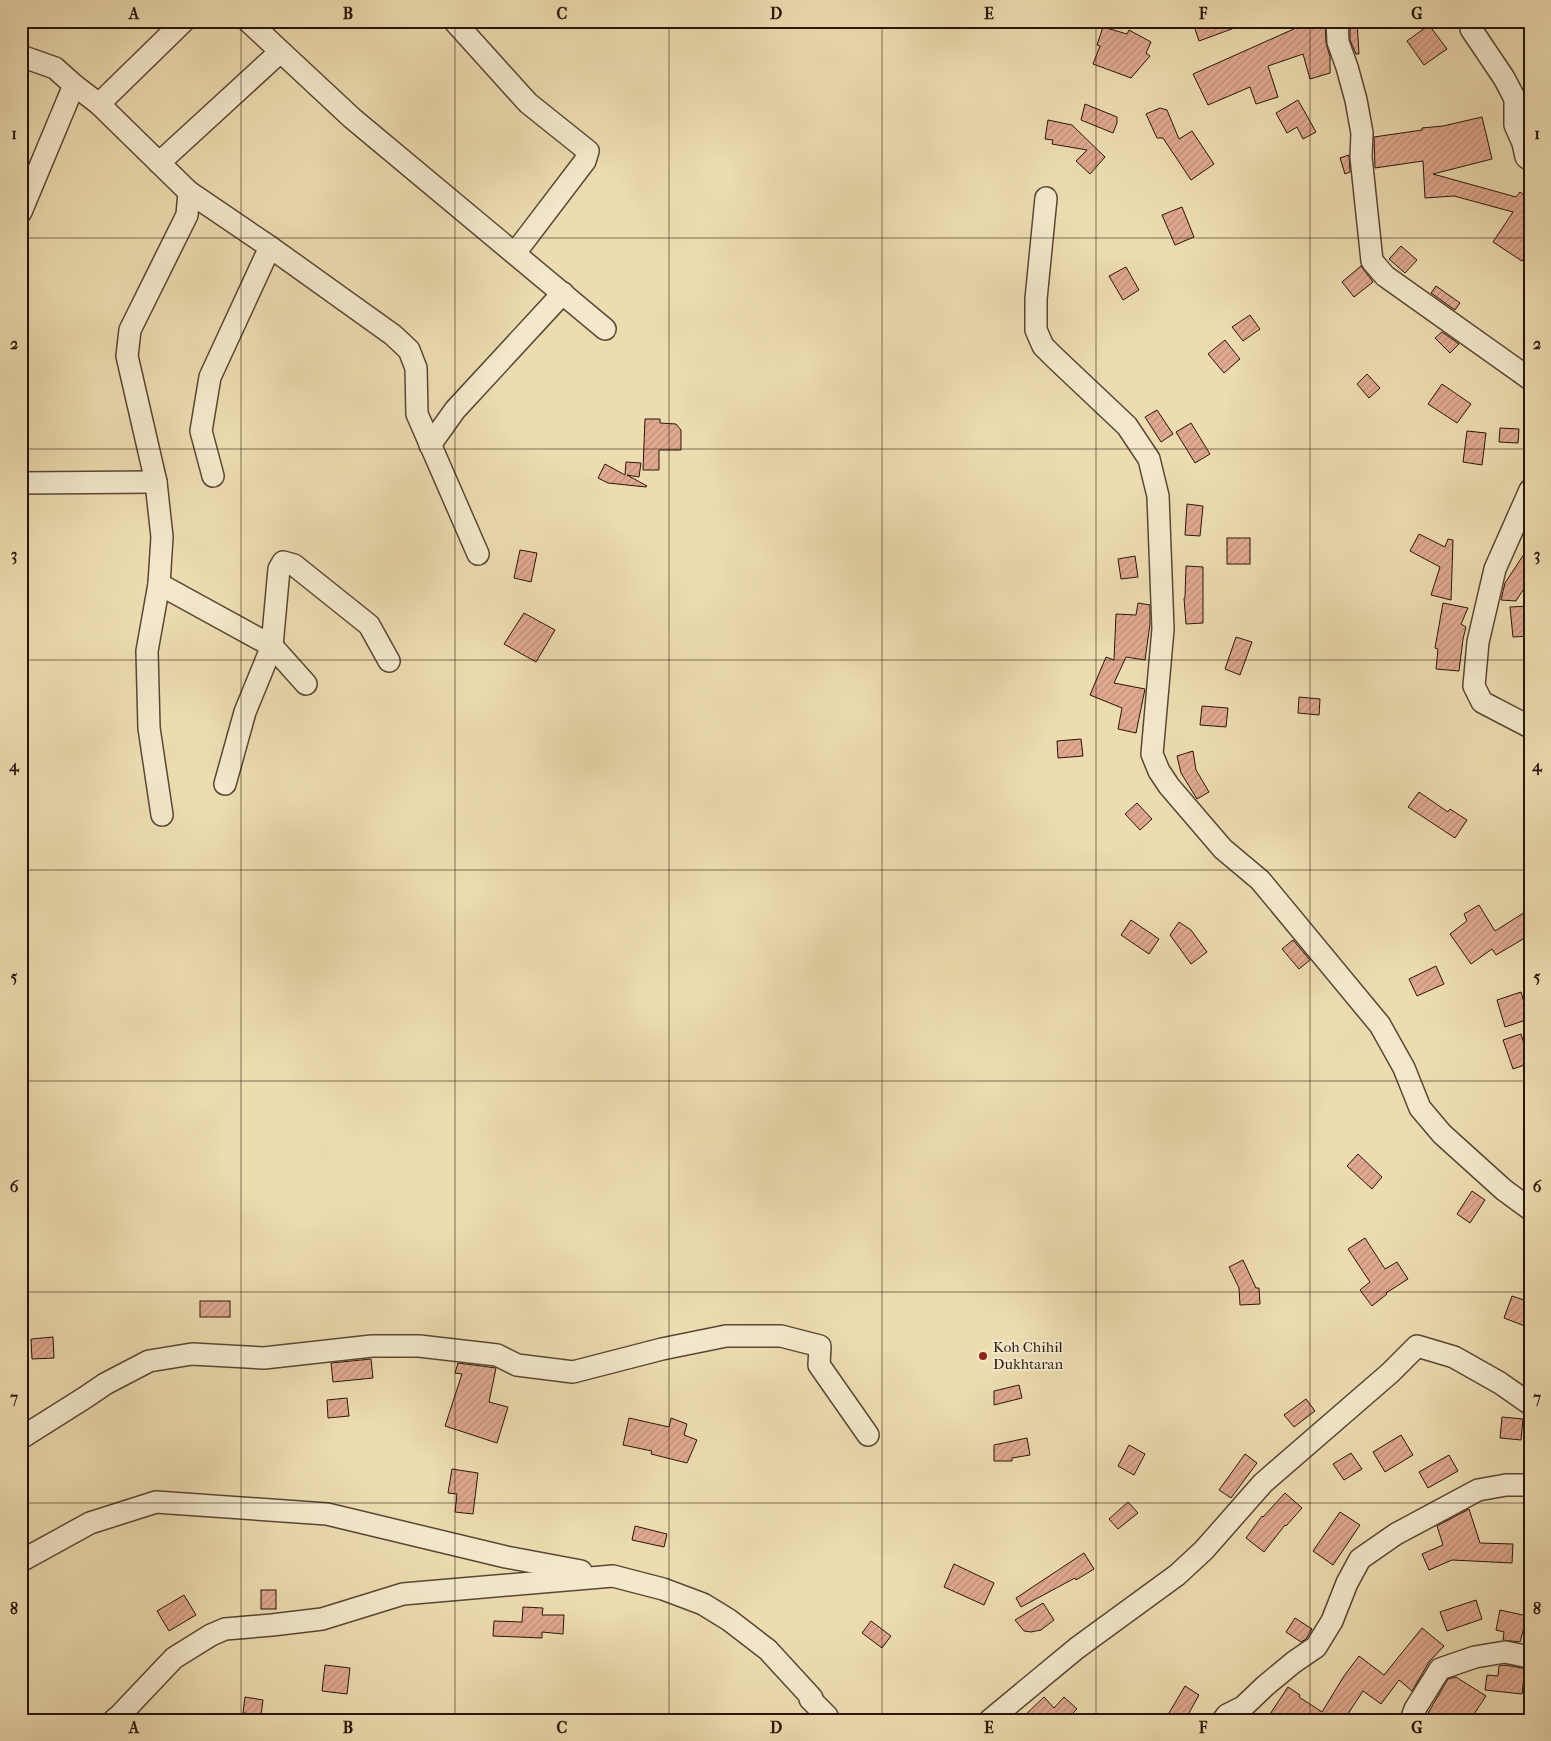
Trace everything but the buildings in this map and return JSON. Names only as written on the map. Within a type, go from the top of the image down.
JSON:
[{"type":"street","points":[[99,104],[184,21]]},
{"type":"street","points":[[248,21],[352,118],[606,330]]},
{"type":"street","points":[[454,21],[528,103],[588,151],[585,161],[515,253]]},
{"type":"street","points":[[1336,21],[1338,42],[1348,67],[1362,133],[1361,157],[1372,261],[1385,276],[1530,379]]},
{"type":"street","points":[[1470,21],[1472,29],[1504,78],[1514,99],[1515,125],[1523,143],[1526,157],[1530,160]]},
{"type":"street","points":[[159,163],[280,52]]},
{"type":"street","points":[[21,56],[55,68],[99,104],[189,192],[270,247],[392,335],[409,350],[416,368],[417,414],[478,554]]},
{"type":"street","points":[[21,212],[74,85]]},
{"type":"street","points":[[162,815],[149,728],[147,651],[160,584],[162,537],[156,482],[126,356],[130,330],[186,215],[189,192]]},
{"type":"street","points":[[1046,198],[1036,299],[1036,330],[1043,346],[1127,426],[1149,459],[1158,496],[1163,629],[1152,754],[1159,771],[1169,786],[1224,849],[1260,880],[1380,1025],[1404,1068],[1420,1108],[1442,1134],[1504,1190],[1530,1208]]},
{"type":"street","points":[[213,476],[200,431],[210,377],[270,247]]},
{"type":"street","points":[[430,445],[455,410],[563,293]]},
{"type":"street","points":[[21,483],[156,482]]},
{"type":"street","points":[[1530,490],[1495,569],[1478,642],[1474,686],[1482,702],[1530,727]]},
{"type":"street","points":[[225,784],[244,712],[272,646],[279,569],[284,562],[294,565],[369,625],[388,661]]},
{"type":"street","points":[[160,584],[272,646],[306,684]]},
{"type":"street","points":[[21,1438],[86,1398],[105,1384],[149,1361],[192,1354],[264,1358],[372,1346],[419,1346],[497,1355],[517,1365],[574,1372],[662,1349],[726,1336],[781,1336],[820,1346],[819,1365],[868,1435]]},
{"type":"street","points":[[990,1720],[1077,1648],[1177,1575],[1204,1550],[1263,1483],[1390,1373],[1417,1346],[1454,1356],[1500,1383],[1530,1404]]},
{"type":"street","points":[[1223,1720],[1227,1715],[1243,1707],[1294,1662],[1316,1647],[1332,1621],[1346,1583],[1360,1559],[1396,1534],[1478,1490],[1506,1485],[1530,1486]]},
{"type":"street","points":[[21,1561],[90,1523],[156,1502],[327,1514],[506,1557],[614,1576],[663,1589],[703,1604],[729,1620],[768,1650],[812,1698],[839,1720]]},
{"type":"street","points":[[114,1720],[174,1658],[225,1628],[272,1626],[322,1619],[403,1594],[614,1576]]},
{"type":"street","points":[[1411,1720],[1415,1709],[1440,1668],[1475,1657],[1505,1652],[1530,1658]]},
{"type":"street","points":[[812,1698],[810,1699],[827,1716],[828,1720]]},
{"type":"place","name":"Koh Chihil Dukhtaran","points":[[983,1356]]}]
